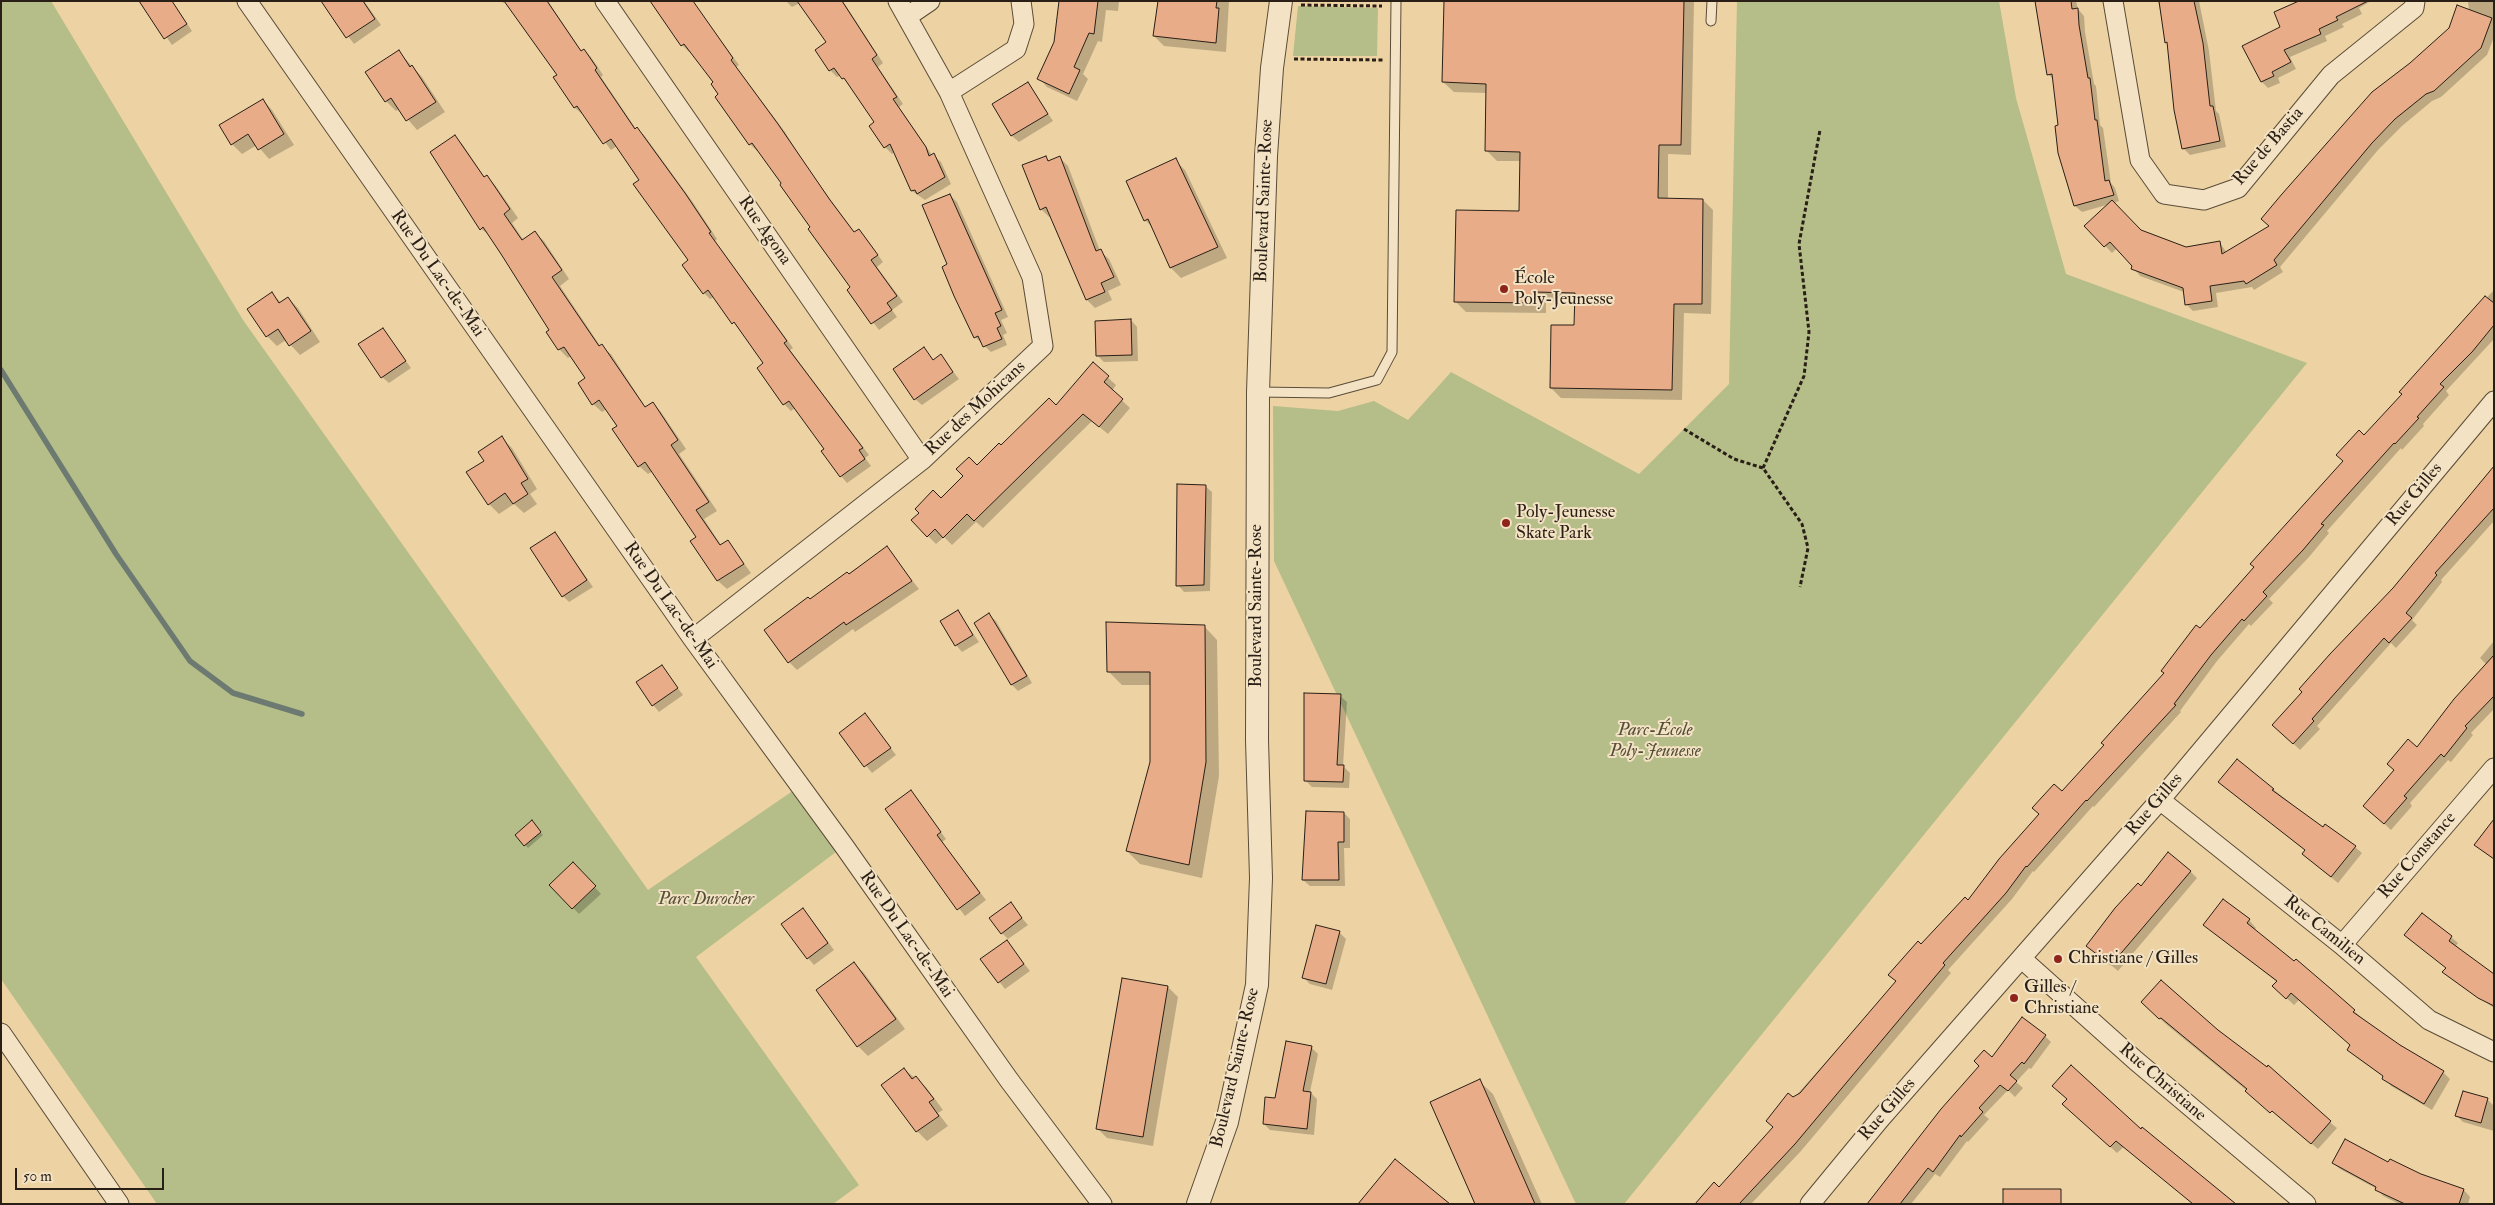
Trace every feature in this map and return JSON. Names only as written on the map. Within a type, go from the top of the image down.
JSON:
[{"type":"street","name":"Rue Du Lac-de-Mai","points":[[246,1],[693,639],[844,846],[1009,1080],[1102,1204]]},
{"type":"street","name":"Rue Agona","points":[[605,1],[922,460]]},
{"type":"street","name":"Rue des Mohicans","points":[[693,639],[922,460],[1043,346],[1032,277],[949,92],[903,9],[930,1]]},
{"type":"street","points":[[949,92],[1016,50],[1024,24],[1021,1]]},
{"type":"street","name":"Rue de Bastia","points":[[2113,1],[2140,160],[2164,194],[2204,200],[2238,188],[2331,75],[2414,8],[2415,1]]},
{"type":"street","name":"Boulevard Sainte-Rose","points":[[1198,1204],[1227,1122],[1257,985],[1261,878],[1257,740],[1258,392],[1266,156],[1273,59],[1280,3]]},
{"type":"street","name":"Rue Gilles","points":[[1810,1204],[1880,1118],[2022,959],[2160,800],[2494,401]]},
{"type":"street","name":"Rue Constance","points":[[2342,945],[2494,768]]},
{"type":"street","name":"Rue Camilien","points":[[2160,800],[2342,945],[2430,1020],[2494,1052]]},
{"type":"street","name":"Rue Christiane","points":[[2022,959],[2149,1072],[2306,1204]]},
{"type":"street","points":[[1,1033],[119,1204]]},
{"type":"lane","points":[[1712,1],[1712,21]]},
{"type":"lane","points":[[1258,392],[1330,393],[1377,380],[1392,352],[1396,3]]},
{"type":"path","points":[[1280,3],[1396,3]]},
{"type":"path","points":[[1273,59],[1395,60]]},
{"type":"path","points":[[1764,468],[1804,376],[1809,332],[1799,244],[1820,130]]},
{"type":"path","points":[[1684,429],[1734,459],[1764,468],[1802,524],[1808,548],[1800,587]]},
{"type":"green space","name":"Parc Durocher","points":[[1,1],[51,1],[243,320],[648,890],[800,786],[844,846],[696,957],[859,1185],[833,1204],[157,1204],[1,979]]},
{"type":"green space","name":"Parc-École Poly-Jeunesse","points":[[1737,1],[1999,1],[2016,98],[2066,274],[2307,363],[1624,1204],[1576,1204],[1274,561],[1273,406],[1338,411],[1374,401],[1408,420],[1451,372],[1639,474],[1729,384]]},
{"type":"green space","points":[[1298,6],[1378,8],[1377,56],[1293,56]]},
{"type":"building","points":[[139,1],[172,1],[187,24],[164,39]]},
{"type":"building","points":[[321,1],[363,1],[375,19],[346,38]]},
{"type":"building","points":[[504,1],[547,1],[581,51],[584,49],[597,68],[595,70],[635,129],[637,127],[685,193],[711,232],[709,233],[787,341],[784,343],[863,448],[859,450],[865,459],[840,477],[821,451],[824,449],[789,401],[783,405],[757,368],[763,363],[734,322],[732,324],[708,290],[703,294],[682,265],[688,260],[633,184],[639,180],[611,139],[603,144],[577,106],[574,108],[553,77],[557,75]]},
{"type":"building","points":[[650,1],[693,1],[733,58],[731,60],[830,200],[854,232],[859,229],[878,255],[871,260],[897,296],[887,303],[892,310],[871,324],[847,290],[850,287],[808,229],[810,227],[780,185],[781,183],[752,143],[749,145],[715,97],[718,94],[711,84],[713,82],[684,44],[681,46]]},
{"type":"building","points":[[797,1],[842,1],[877,55],[872,59],[897,97],[893,99],[926,147],[929,156],[934,153],[945,177],[917,194],[915,190],[911,191],[890,144],[884,148],[869,126],[874,122],[844,78],[842,79],[834,68],[829,71],[815,50],[826,42]]},
{"type":"building","points":[[1059,1],[1098,1],[1094,34],[1089,33],[1074,67],[1080,70],[1069,94],[1037,79],[1054,42]]},
{"type":"building","points":[[1158,1],[1217,1],[1216,8],[1219,8],[1216,43],[1153,36]]},
{"type":"building","name":"École Poly-Jeunesse","points":[[1444,1],[1684,1],[1681,145],[1659,145],[1658,198],[1703,199],[1702,304],[1674,304],[1672,390],[1550,388],[1551,325],[1574,325],[1575,293],[1536,292],[1536,303],[1454,302],[1456,210],[1519,211],[1520,152],[1485,151],[1486,84],[1442,82]]},
{"type":"building","points":[[2035,1],[2071,1],[2072,9],[2078,8],[2079,25],[2088,78],[2090,78],[2095,120],[2097,120],[2105,181],[2109,180],[2114,195],[2074,206],[2058,153],[2055,126],[2058,125],[2052,74],[2047,75]]},
{"type":"building","points":[[2159,1],[2194,1],[2203,43],[2210,106],[2213,106],[2220,141],[2182,149],[2174,110],[2167,42],[2165,43]]},
{"type":"building","points":[[2299,1],[2368,1],[2336,17],[2338,20],[2319,29],[2321,34],[2284,50],[2291,62],[2272,72],[2274,76],[2261,82],[2242,46],[2280,27],[2274,12]]},
{"type":"building","points":[[2457,5],[2492,18],[2481,48],[2434,91],[2426,94],[2395,119],[2372,143],[2274,260],[2277,265],[2246,284],[2244,281],[2210,286],[2212,301],[2185,305],[2183,288],[2131,269],[2132,266],[2110,242],[2104,247],[2084,226],[2112,200],[2141,230],[2186,247],[2220,241],[2222,254],[2269,226],[2261,219],[2282,194],[2372,92],[2410,63],[2449,28]]},
{"type":"building","points":[[399,50],[410,67],[412,65],[436,102],[406,121],[391,98],[385,102],[365,72]]},
{"type":"building","points":[[1028,82],[1048,114],[1011,136],[992,104]]},
{"type":"building","points":[[263,99],[284,134],[258,150],[248,134],[231,145],[219,125]]},
{"type":"building","points":[[455,135],[484,177],[487,175],[510,209],[504,214],[522,240],[535,231],[562,270],[552,277],[599,346],[602,344],[645,407],[653,402],[678,440],[671,445],[709,502],[696,510],[720,545],[728,540],[744,564],[717,581],[690,541],[696,537],[645,462],[638,467],[612,429],[617,426],[599,400],[592,405],[578,383],[585,378],[564,347],[558,350],[546,332],[549,330],[501,254],[483,227],[480,230],[430,152]]},
{"type":"building","points":[[1046,156],[1048,161],[1060,156],[1096,251],[1101,249],[1114,277],[1101,283],[1105,292],[1086,300],[1046,207],[1040,210],[1022,165]]},
{"type":"building","points":[[1176,158],[1218,247],[1170,268],[1148,219],[1144,221],[1126,181]]},
{"type":"building","points":[[950,194],[1002,310],[995,313],[1001,326],[997,328],[1002,339],[983,347],[978,336],[974,338],[954,296],[942,267],[947,264],[922,205]]},
{"type":"building","points":[[272,292],[279,303],[288,297],[311,331],[289,346],[278,329],[266,337],[247,309]]},
{"type":"building","points":[[2485,296],[2494,303],[2494,325],[2472,352],[2440,384],[2444,387],[2417,417],[2419,418],[2321,524],[2324,525],[2303,550],[2263,592],[2267,596],[2244,621],[2242,619],[2211,655],[2174,704],[2176,705],[2026,866],[2006,893],[1943,963],[1945,965],[1795,1144],[1739,1204],[1695,1204],[1714,1182],[1719,1187],[1773,1127],[1766,1121],[1788,1093],[1793,1097],[1800,1093],[1896,981],[1888,975],[1918,941],[1921,944],[1965,897],[1968,900],[1999,859],[2039,814],[2032,808],[2054,784],[2062,791],[2104,745],[2101,743],[2164,673],[2161,671],[2196,625],[2200,628],[2254,567],[2250,564],[2343,461],[2336,455],[2359,430],[2364,435],[2402,394],[2399,392]]},
{"type":"building","points":[[1131,319],[1132,355],[1096,356],[1095,321]]},
{"type":"building","points":[[383,328],[406,361],[381,378],[358,344]]},
{"type":"building","points":[[924,347],[933,360],[941,354],[953,372],[914,400],[893,369]]},
{"type":"building","points":[[1093,362],[1109,376],[1104,382],[1123,399],[1099,427],[1083,414],[974,521],[967,514],[943,538],[935,529],[927,537],[911,520],[919,513],[915,509],[933,490],[941,498],[963,476],[956,469],[969,457],[977,465],[999,443],[1001,445],[1049,398],[1056,405]]},
{"type":"building","points":[[502,436],[528,479],[521,483],[528,494],[513,504],[505,493],[488,505],[466,472],[484,461],[478,452]]},
{"type":"building","points":[[2494,466],[2494,508],[2435,573],[2437,575],[2406,613],[2412,618],[2389,643],[2384,638],[2312,719],[2314,721],[2293,744],[2272,725],[2302,692],[2299,689],[2393,588]]},
{"type":"building","points":[[1177,484],[1206,485],[1204,585],[1176,586]]},
{"type":"building","points":[[555,532],[587,580],[562,597],[530,548]]},
{"type":"building","points":[[887,546],[912,581],[846,625],[844,622],[788,663],[764,630],[808,597],[810,599],[847,572],[849,574]]},
{"type":"building","points":[[958,610],[973,635],[955,646],[940,621]]},
{"type":"building","points":[[989,613],[1027,676],[1011,685],[974,623]]},
{"type":"building","points":[[1106,622],[1205,625],[1206,762],[1189,865],[1126,851],[1150,762],[1150,672],[1107,672]]},
{"type":"building","points":[[2494,655],[2494,696],[2465,726],[2467,728],[2444,757],[2441,754],[2404,796],[2407,798],[2384,824],[2363,806],[2394,770],[2387,764],[2408,739],[2417,747],[2454,699]]},
{"type":"building","points":[[662,665],[678,688],[652,706],[636,682]]},
{"type":"building","points":[[1304,693],[1341,694],[1337,765],[1344,765],[1343,782],[1304,781]]},
{"type":"building","points":[[865,713],[891,748],[864,767],[839,733]]},
{"type":"building","points":[[2237,759],[2274,789],[2272,790],[2323,827],[2325,824],[2356,846],[2331,877],[2302,854],[2305,850],[2218,782]]},
{"type":"building","points":[[911,790],[941,832],[937,835],[980,893],[957,910],[885,809]]},
{"type":"building","points":[[1306,811],[1344,812],[1344,842],[1338,842],[1339,880],[1302,880]]},
{"type":"building","points":[[2494,819],[2494,859],[2474,845]]},
{"type":"building","points":[[532,820],[541,832],[524,846],[515,835]]},
{"type":"building","points":[[2168,852],[2191,871],[2111,965],[2086,946],[2115,908],[2138,883],[2141,886]]},
{"type":"building","points":[[573,862],[596,886],[572,909],[549,885]]},
{"type":"building","points":[[2223,899],[2250,919],[2247,923],[2294,961],[2296,959],[2331,989],[2355,1010],[2353,1012],[2400,1045],[2444,1071],[2424,1104],[2382,1079],[2383,1076],[2347,1050],[2350,1045],[2291,993],[2286,999],[2272,986],[2277,981],[2203,925]]},
{"type":"building","points":[[1011,902],[1022,918],[1001,934],[989,918]]},
{"type":"building","points":[[803,908],[828,943],[807,959],[781,924]]},
{"type":"building","points":[[2422,913],[2452,936],[2449,941],[2494,974],[2494,1006],[2478,998],[2442,972],[2446,968],[2404,935]]},
{"type":"building","points":[[1316,925],[1340,931],[1326,984],[1302,978]]},
{"type":"building","points":[[1007,940],[1024,964],[998,983],[980,959]]},
{"type":"building","points":[[854,962],[896,1019],[857,1047],[816,990]]},
{"type":"building","points":[[1122,978],[1168,986],[1143,1137],[1096,1129]]},
{"type":"building","points":[[2161,980],[2218,1030],[2267,1067],[2268,1065],[2331,1121],[2311,1144],[2272,1111],[2270,1113],[2245,1091],[2247,1089],[2161,1018],[2159,1019],[2141,1002]]},
{"type":"building","points":[[2022,1017],[2046,1035],[2024,1064],[2022,1062],[2010,1075],[2017,1081],[2008,1091],[2000,1085],[1979,1108],[1983,1112],[1961,1137],[1960,1135],[1933,1172],[1928,1168],[1900,1204],[1867,1204],[1941,1109],[1979,1066],[1974,1061],[1984,1050],[1992,1057]]},
{"type":"building","points":[[1286,1041],[1312,1046],[1303,1091],[1311,1092],[1307,1129],[1263,1124],[1265,1097],[1275,1098]]},
{"type":"building","points":[[2071,1065],[2141,1129],[2142,1127],[2236,1204],[2193,1204],[2116,1141],[2110,1147],[2062,1104],[2067,1099],[2052,1086]]},
{"type":"building","points":[[904,1068],[912,1079],[916,1076],[934,1099],[929,1102],[939,1116],[916,1132],[881,1085]]},
{"type":"building","points":[[1480,1079],[1535,1204],[1475,1204],[1430,1102]]},
{"type":"building","points":[[2463,1091],[2488,1098],[2481,1123],[2455,1116]]},
{"type":"building","points":[[2345,1139],[2388,1162],[2390,1159],[2421,1174],[2464,1189],[2459,1204],[2405,1204],[2375,1190],[2376,1187],[2332,1163]]},
{"type":"building","points":[[1395,1159],[1450,1204],[1358,1204]]},
{"type":"building","points":[[2003,1189],[2061,1189],[2061,1204],[2003,1204]]},
{"type":"waterway","points":[[1,370],[116,554],[190,661],[233,693],[302,714]]},
{"type":"place","name":"École Poly-Jeunesse","points":[[1504,289]]},
{"type":"place","name":"Poly-Jeunesse Skate Park","points":[[1506,523]]},
{"type":"place","name":"Christiane / Gilles","points":[[2058,959]]},
{"type":"place","name":"Gilles / Christiane","points":[[2014,998]]}]
